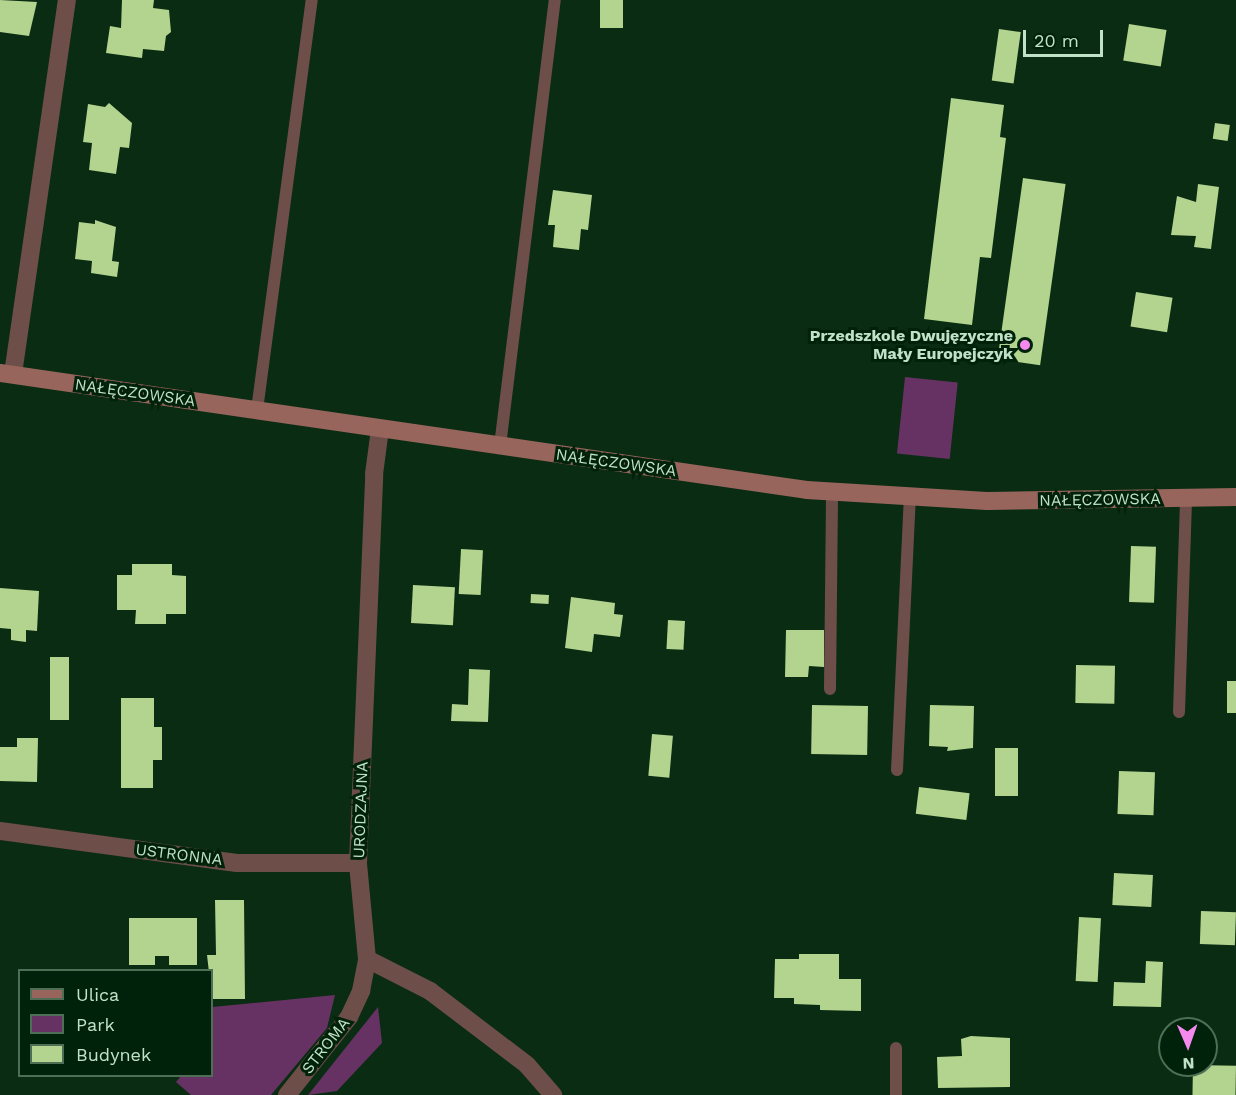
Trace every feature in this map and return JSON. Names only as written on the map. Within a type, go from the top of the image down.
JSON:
[{"type":"main road","name":"NAŁĘCZOWSKA","points":[[6,374],[832,492],[910,498],[1044,502],[1236,497]]},
{"type":"street","points":[[6,374],[67,0]]},
{"type":"street","name":"URODZAJNA","points":[[367,959],[358,863],[374,474],[380,429]]},
{"type":"street","name":"USTRONNA","points":[[0,831],[237,863],[358,863]]},
{"type":"street","points":[[367,959],[430,991],[527,1065],[553,1095]]},
{"type":"street","name":"STROMA","points":[[287,1095],[349,1017],[361,992],[367,959]]},
{"type":"lane","points":[[257,410],[312,0]]},
{"type":"lane","points":[[500,446],[555,0]]},
{"type":"lane","points":[[830,688],[832,492]]},
{"type":"lane","points":[[897,770],[910,498]]},
{"type":"lane","points":[[1179,712],[1186,499]]},
{"type":"lane","points":[[896,1048],[896,1095]]},
{"type":"green space","points":[[905,377],[958,383],[950,459],[897,454]]},
{"type":"green space","points":[[335,995],[327,1028],[271,1095],[191,1095],[176,1082],[180,1077],[213,1077],[213,1007]]},
{"type":"green space","points":[[378,1007],[382,1043],[337,1091],[308,1095]]},
{"type":"building","points":[[0,0],[37,2],[29,36],[0,32]]},
{"type":"building","points":[[122,0],[154,0],[153,8],[169,10],[171,32],[166,36],[164,51],[143,49],[142,58],[106,53],[110,26],[121,28]]},
{"type":"building","points":[[600,0],[623,0],[623,28],[600,28]]},
{"type":"building","points":[[1129,24],[1167,30],[1161,66],[1123,61]]},
{"type":"building","points":[[999,29],[1021,32],[1014,84],[992,80]]},
{"type":"building","points":[[951,98],[1004,105],[1000,137],[1006,138],[991,258],[980,257],[972,325],[924,319]]},
{"type":"building","points":[[109,103],[132,123],[129,148],[120,147],[116,174],[89,170],[92,143],[83,142],[88,104],[105,107]]},
{"type":"building","points":[[1215,123],[1230,125],[1228,141],[1213,139]]},
{"type":"building","points":[[1023,178],[1066,184],[1040,365],[998,359]]},
{"type":"building","points":[[1198,184],[1219,187],[1211,249],[1194,247],[1196,236],[1171,235],[1177,196],[1196,202]]},
{"type":"building","points":[[553,190],[592,195],[588,230],[581,229],[579,250],[553,247],[555,225],[548,225]]},
{"type":"building","points":[[95,220],[116,227],[112,261],[119,262],[117,277],[91,273],[92,261],[75,259],[79,222],[95,224]]},
{"type":"building","points":[[1136,292],[1173,298],[1167,332],[1131,327]]},
{"type":"building","points":[[1131,546],[1156,547],[1154,603],[1129,602]]},
{"type":"building","points":[[461,549],[483,550],[481,595],[459,594]]},
{"type":"building","points":[[132,564],[172,564],[172,575],[186,576],[186,614],[166,614],[166,624],[135,624],[136,610],[117,610],[117,575],[132,575]]},
{"type":"building","points":[[413,585],[455,587],[453,625],[411,623]]},
{"type":"building","points":[[0,588],[39,591],[37,631],[26,630],[26,642],[11,640],[11,629],[0,628]]},
{"type":"building","points":[[531,594],[549,595],[549,604],[531,603]]},
{"type":"building","points":[[571,597],[615,603],[614,614],[623,615],[620,637],[594,634],[592,652],[565,648]]},
{"type":"building","points":[[668,620],[685,621],[683,650],[666,649]]},
{"type":"building","points":[[786,630],[824,630],[824,667],[809,666],[808,677],[785,677]]},
{"type":"building","points":[[50,657],[69,657],[69,720],[50,720]]},
{"type":"building","points":[[1076,665],[1115,666],[1114,704],[1075,703]]},
{"type":"building","points":[[469,669],[490,670],[488,722],[451,721],[452,704],[468,705]]},
{"type":"building","points":[[1227,681],[1236,681],[1236,713],[1227,713]]},
{"type":"building","points":[[121,698],[154,698],[154,727],[162,727],[162,760],[153,760],[153,788],[121,788]]},
{"type":"building","points":[[812,705],[868,706],[867,755],[811,754]]},
{"type":"building","points":[[930,705],[974,706],[973,748],[947,751],[948,747],[929,746]]},
{"type":"building","points":[[652,734],[673,736],[669,778],[648,776]]},
{"type":"building","points":[[17,738],[38,738],[37,782],[0,781],[0,747],[17,747]]},
{"type":"building","points":[[995,748],[1018,748],[1018,796],[995,796]]},
{"type":"building","points":[[1119,771],[1155,772],[1153,815],[1117,814]]},
{"type":"building","points":[[919,787],[970,793],[966,820],[916,814]]},
{"type":"building","points":[[1114,873],[1153,875],[1151,907],[1112,905]]},
{"type":"building","points":[[215,900],[244,900],[245,999],[213,999],[213,969],[209,969],[207,955],[216,955]]},
{"type":"building","points":[[1201,911],[1236,912],[1235,945],[1200,944]]},
{"type":"building","points":[[1079,917],[1101,918],[1098,982],[1076,981]]},
{"type":"building","points":[[129,918],[197,918],[197,965],[169,965],[169,956],[155,956],[155,965],[129,965]]},
{"type":"building","points":[[799,954],[839,954],[839,979],[861,979],[861,1011],[820,1010],[820,1005],[794,1004],[794,998],[774,998],[775,959],[799,959]]},
{"type":"building","points":[[1146,961],[1163,962],[1161,1007],[1113,1006],[1114,982],[1145,983]]},
{"type":"building","points":[[971,1036],[1010,1038],[1010,1087],[938,1088],[937,1057],[962,1056],[961,1039]]},
{"type":"building","points":[[1218,1065],[1236,1066],[1235,1095],[1192,1095],[1193,1077],[1218,1077]]},
{"type":"place","name":"Przedszkole Dwujęzyczne Mały Europejczyk","points":[[1025,345]]}]
